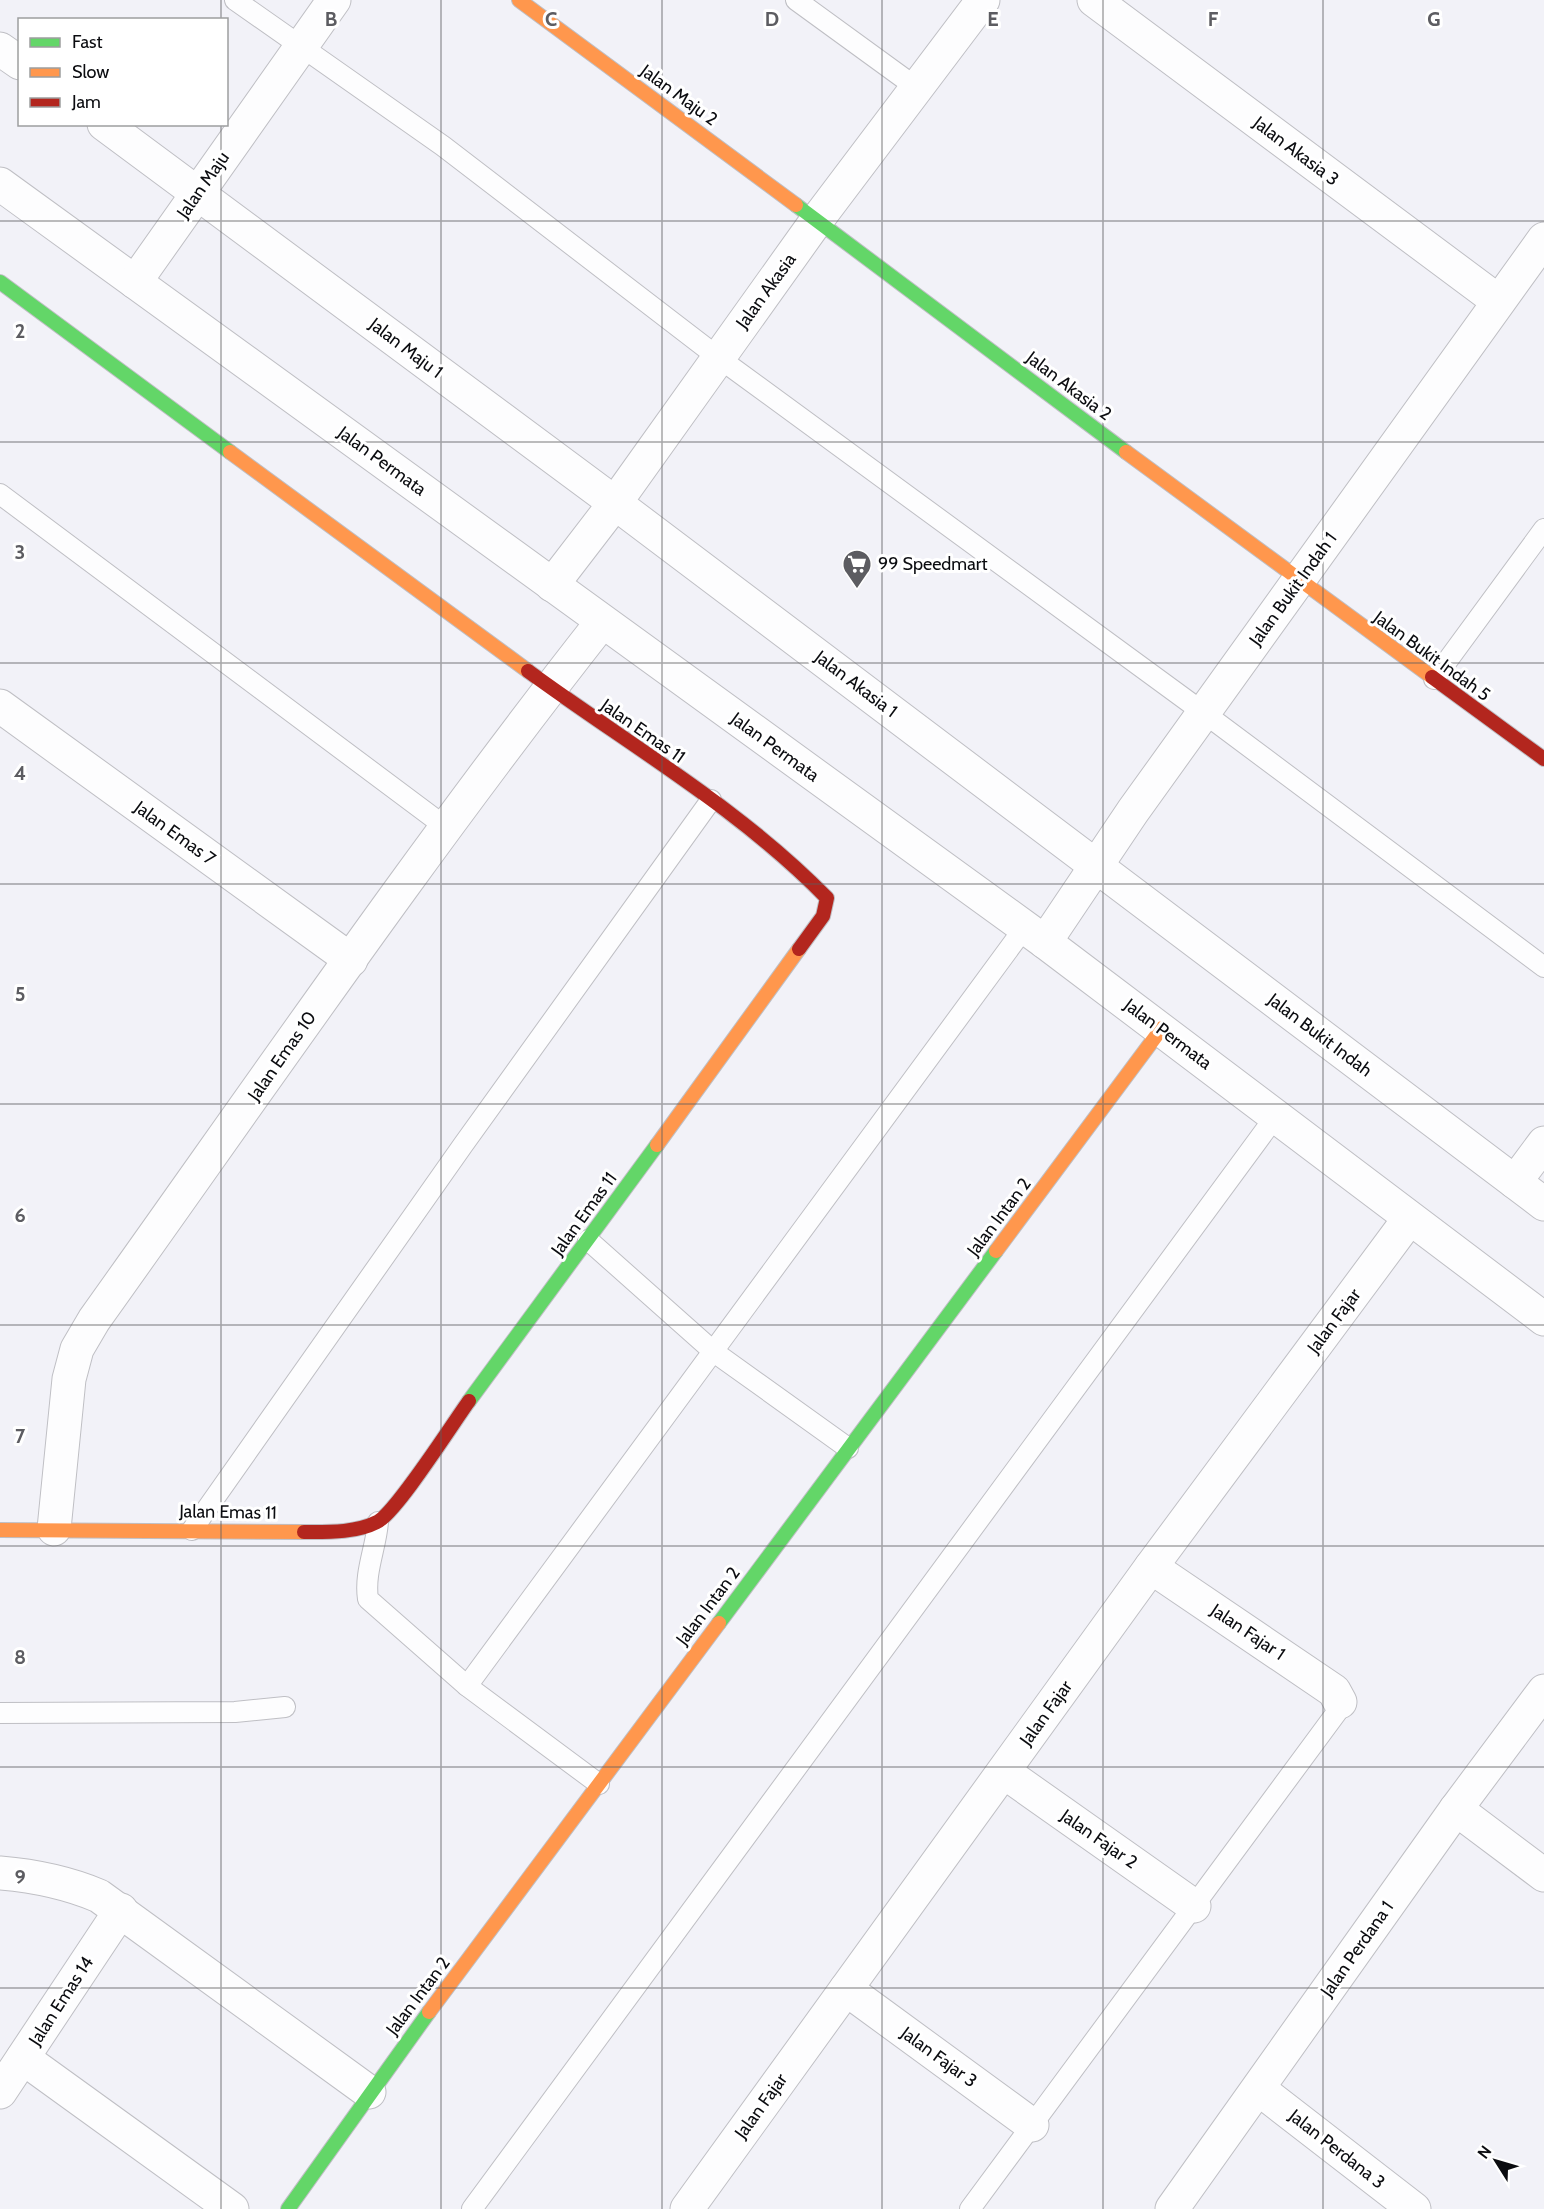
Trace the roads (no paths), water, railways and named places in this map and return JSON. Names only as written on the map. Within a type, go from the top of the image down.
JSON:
[{"type":"street","name":"Jalan Maju","points":[[135,282],[334,0]]},
{"type":"street","name":"Jalan Maju 2","points":[[519,0],[818,220]]},
{"type":"street","name":"Jalan Akasia","points":[[552,585],[615,503],[818,220],[983,0]]},
{"type":"street","name":"Jalan Akasia 3","points":[[1094,0],[1498,302]]},
{"type":"street","points":[[0,48],[18,62]]},
{"type":"street","name":"Jalan Maju 1","points":[[107,126],[615,503]]},
{"type":"street","name":"Jalan Permata","points":[[0,184],[1162,1028],[1409,1219],[1544,1318]]},
{"type":"street","name":"Jalan Akasia 2","points":[[818,220],[1299,581]]},
{"type":"street","name":"Jalan Bukit Indah 1","points":[[1035,935],[1097,866],[1544,239]]},
{"type":"street","name":"Jalan Emas 11","points":[[0,282],[550,688],[711,800],[796,864],[827,898],[823,916],[588,1240],[491,1369],[397,1502],[378,1522],[336,1532],[0,1530]]},
{"type":"street","name":"Jalan Akasia 1","points":[[615,503],[1097,866]]},
{"type":"street","name":"Jalan Bukit Indah 5","points":[[1299,581],[1544,759]]},
{"type":"street","name":"Jalan Emas 10","points":[[54,1529],[64,1414],[77,1349],[94,1320],[447,828],[550,688],[602,622]]},
{"type":"street","name":"Jalan Emas 7","points":[[0,706],[351,960]]},
{"type":"street","name":"Jalan Bukit Indah","points":[[1097,866],[1544,1204]]},
{"type":"street","name":"Jalan Intan 2","points":[[288,2209],[369,2092],[1162,1028]]},
{"type":"street","points":[[1515,1182],[1544,1143]]},
{"type":"street","name":"Jalan Fajar","points":[[687,2209],[1151,1567],[1409,1219]]},
{"type":"street","name":"Jalan Fajar 1","points":[[1151,1567],[1334,1691],[1340,1702]]},
{"type":"street","name":"Jalan Perdana 1","points":[[1172,2209],[1456,1809],[1544,1691]]},
{"type":"street","name":"Jalan Fajar 2","points":[[1004,1772],[1194,1906]]},
{"type":"street","points":[[1456,1809],[1544,1875]]},
{"type":"street","points":[[0,1873],[36,1876],[71,1884],[121,1910],[369,2092]]},
{"type":"street","name":"Jalan Emas 14","points":[[0,2092],[121,1910]]},
{"type":"street","name":"Jalan Fajar 3","points":[[846,1989],[1032,2125]]},
{"type":"street","points":[[23,2058],[232,2209]]},
{"type":"street","name":"Jalan Perdana 3","points":[[1259,2089],[1414,2209]]},
{"type":"lane","points":[[235,0],[443,146],[719,358],[1204,713],[1544,967]]},
{"type":"lane","points":[[796,0],[917,88]]},
{"type":"lane","points":[[0,495],[447,828]]},
{"type":"lane","points":[[1434,679],[1544,529]]},
{"type":"lane","points":[[192,1530],[463,1145],[711,800]]},
{"type":"lane","points":[[467,1686],[714,1352],[1035,935]]},
{"type":"lane","points":[[472,2209],[1275,1117]]},
{"type":"lane","points":[[588,1240],[714,1352],[848,1448]]},
{"type":"lane","points":[[378,1522],[377,1538],[366,1583],[368,1599],[467,1686],[599,1784]]},
{"type":"lane","points":[[970,2209],[1337,1712],[1340,1702]]},
{"type":"lane","points":[[0,1713],[236,1712],[285,1707]]},
{"type":"place","name":"99 Speedmart","points":[[857,590]]}]
